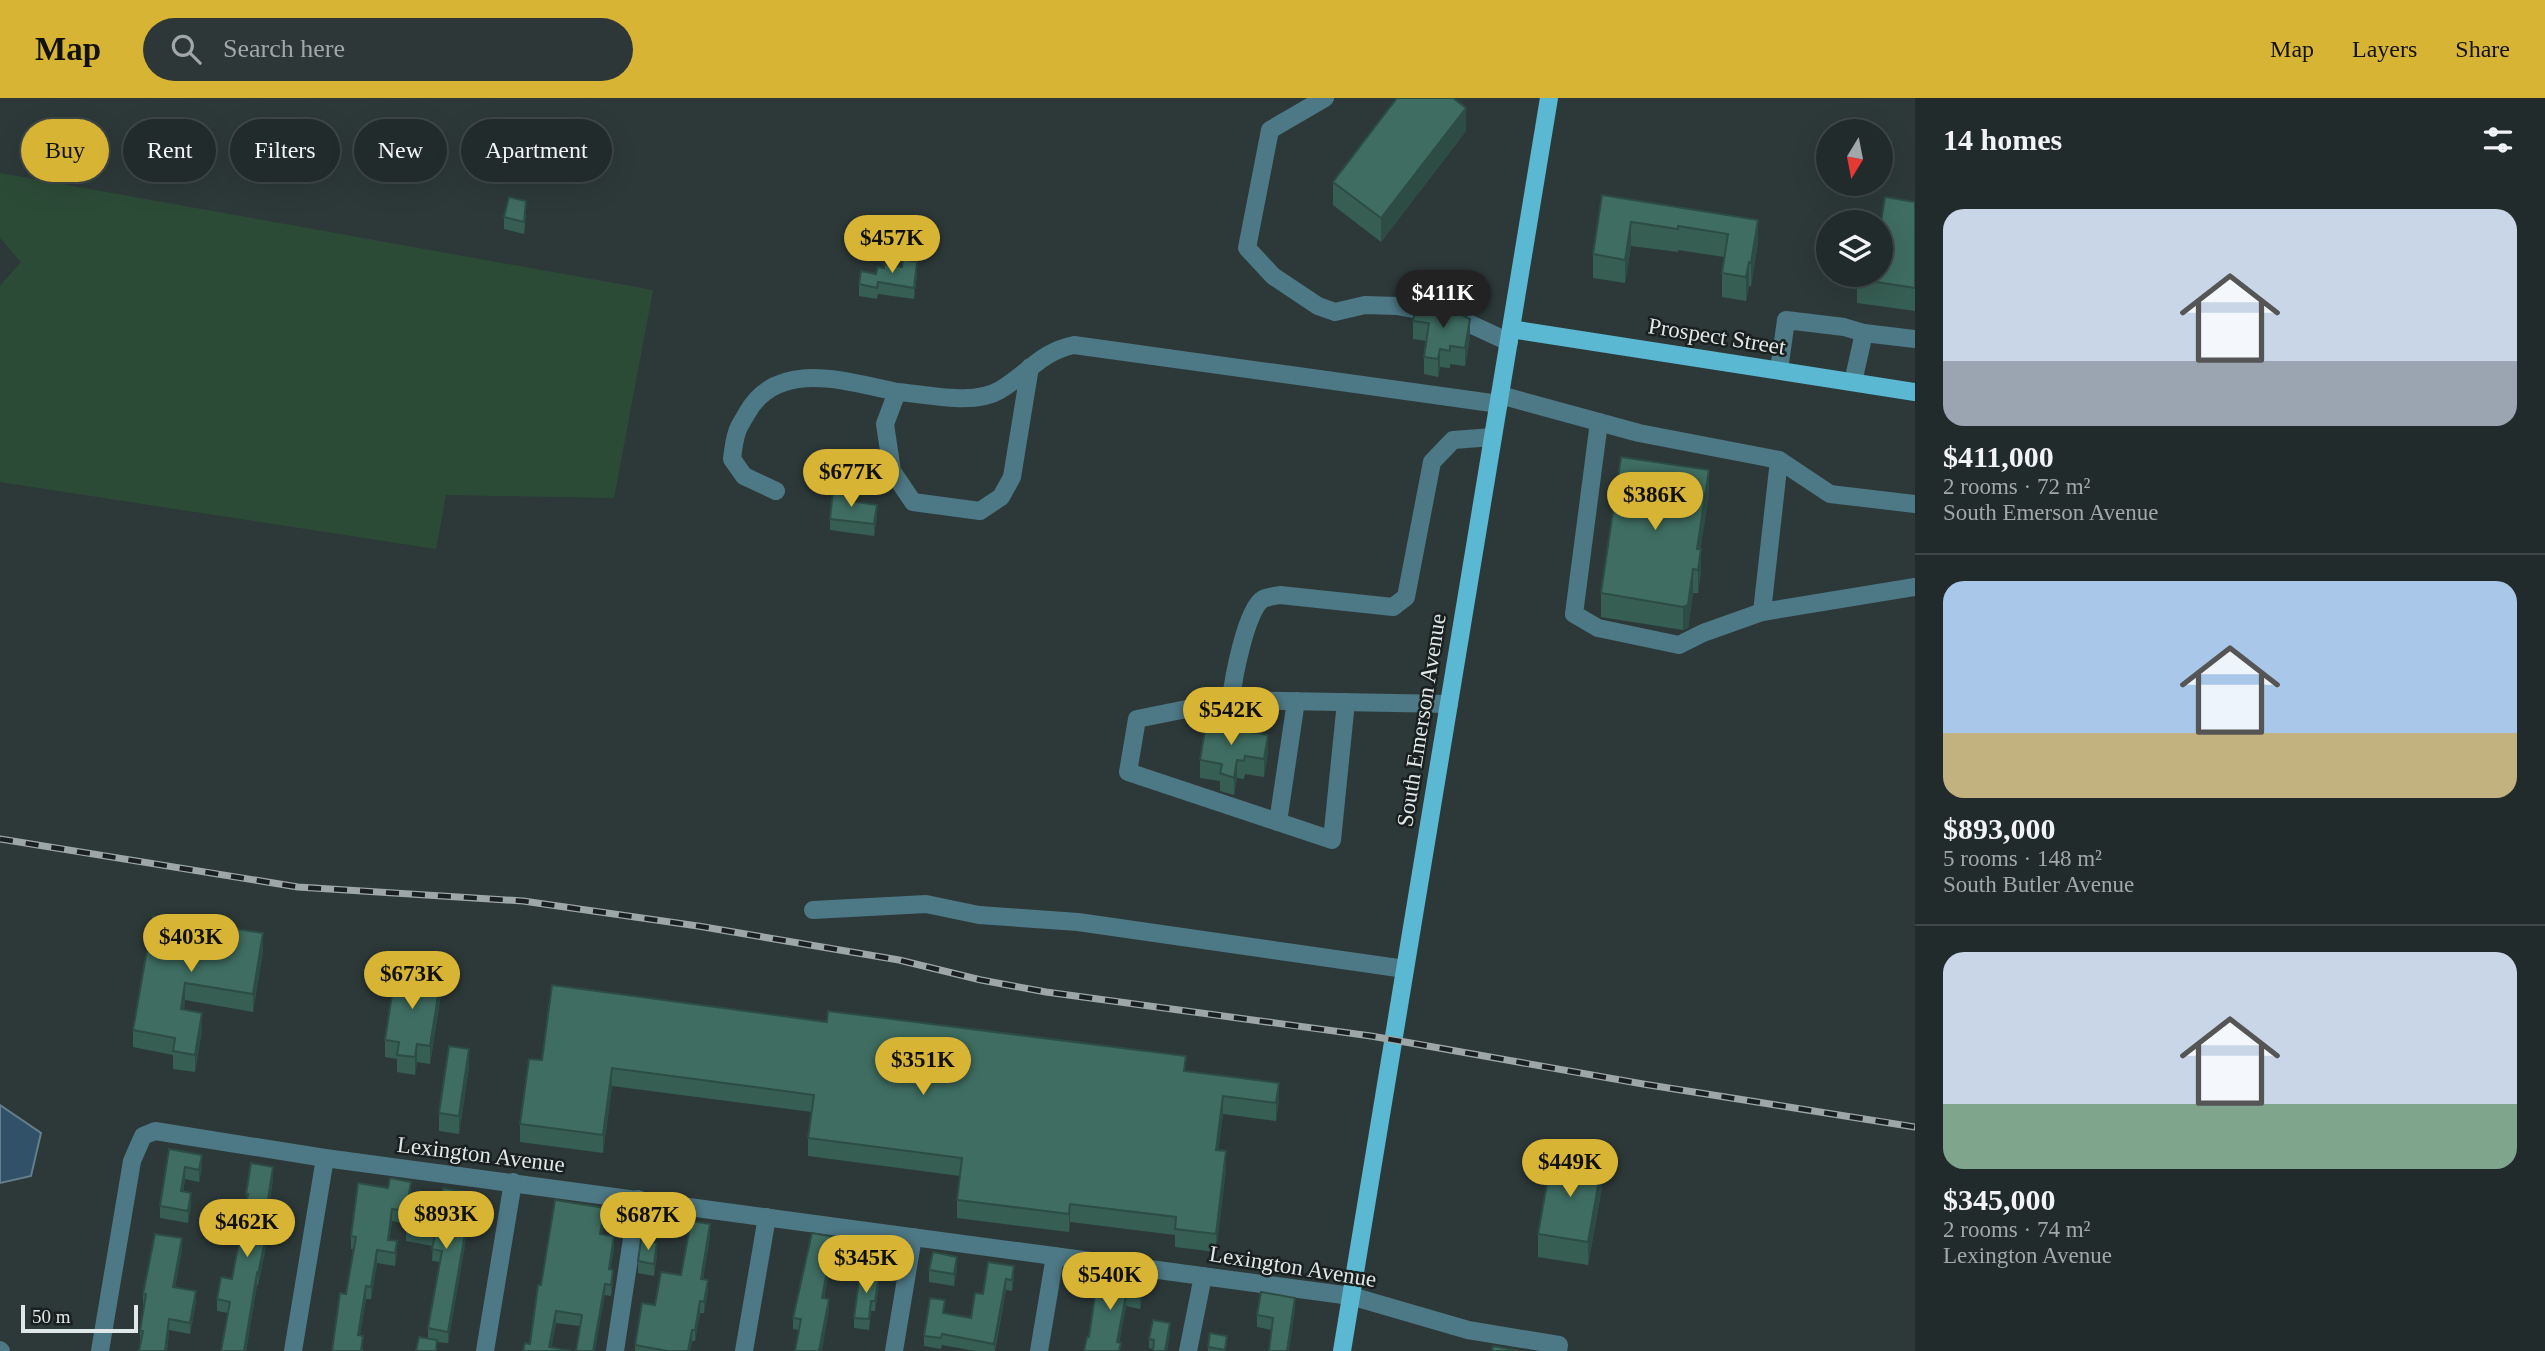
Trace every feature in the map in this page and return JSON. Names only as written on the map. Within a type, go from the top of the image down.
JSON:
[{"type":"main road","name":"South Emerson Avenue","points":[[1342,1351],[1549,98]]},
{"type":"main road","name":"Prospect Street","points":[[1510,335],[1779,370],[1915,392]]},
{"type":"street","points":[[1325,98],[1270,130],[1247,248],[1273,276],[1318,306],[1335,312],[1365,305],[1397,306],[1455,317],[1510,335]]},
{"type":"street","points":[[1779,370],[1786,320],[1915,339]]},
{"type":"street","points":[[1853,382],[1864,332]]},
{"type":"street","points":[[776,491],[744,477],[732,459],[737,431],[753,403],[774,385],[794,379],[826,377],[897,392],[984,397],[999,391],[1057,348],[1074,345],[1499,399],[1639,433],[1779,460],[1830,494],[1915,504]]},
{"type":"street","points":[[897,392],[885,424],[892,471],[899,482],[913,502],[980,511],[1001,497],[1012,477],[1030,367]]},
{"type":"street","points":[[1599,422],[1574,614],[1598,628],[1679,645],[1703,633],[1762,612],[1915,587]]},
{"type":"street","points":[[1231,699],[1237,661],[1253,610],[1263,599],[1280,596],[1394,607],[1406,597],[1433,462],[1452,440],[1493,437]]},
{"type":"street","points":[[1762,612],[1779,460]]},
{"type":"street","points":[[1346,702],[1332,840],[1128,772],[1136,719],[1231,699],[1449,704]]},
{"type":"street","points":[[1278,822],[1296,701]]},
{"type":"street","points":[[813,910],[926,904],[979,915],[1078,922],[1405,969]]},
{"type":"street","name":"Lexington Avenue","points":[[100,1351],[132,1161],[143,1136],[155,1131],[325,1158],[1351,1296],[1468,1330],[1558,1348]]},
{"type":"street","points":[[293,1351],[325,1158]]},
{"type":"street","points":[[485,1351],[513,1182]]},
{"type":"street","points":[[615,1351],[638,1199]]},
{"type":"street","points":[[744,1351],[767,1217]]},
{"type":"street","points":[[894,1351],[913,1237]]},
{"type":"street","points":[[1039,1351],[1055,1256]]},
{"type":"street","points":[[1188,1351],[1203,1276]]},
{"type":"green space","points":[[0,173],[21,177],[21,182],[50,182],[653,290],[614,498],[446,495],[436,549],[0,482],[0,286],[21,262],[0,238]]},
{"type":"water","points":[[0,1105],[41,1133],[31,1176],[0,1183]]},
{"type":"building","points":[[1397,98],[1453,98],[1466,108],[1381,218],[1333,182]]},
{"type":"building","points":[[1602,195],[1758,220],[1746,277],[1722,273],[1728,234],[1678,226],[1678,229],[1631,222],[1625,260],[1593,254]]},
{"type":"building","points":[[509,197],[526,201],[524,222],[504,217]]},
{"type":"building","points":[[1885,197],[1915,202],[1915,288],[1893,285],[1893,210],[1883,210]]},
{"type":"building","points":[[903,259],[917,262],[914,288],[878,282],[877,288],[859,284],[861,271],[876,274],[878,267],[884,268],[884,264],[902,267]]},
{"type":"building","points":[[1416,307],[1458,313],[1470,319],[1465,348],[1450,346],[1450,351],[1440,349],[1438,359],[1424,357],[1429,323],[1413,321]]},
{"type":"building","points":[[1621,457],[1709,470],[1697,549],[1701,549],[1698,570],[1693,569],[1688,605],[1683,607],[1601,593]]},
{"type":"building","points":[[833,490],[850,492],[849,501],[877,505],[874,524],[830,519]]},
{"type":"building","points":[[1206,724],[1268,735],[1264,759],[1245,756],[1244,761],[1237,760],[1234,778],[1220,773],[1222,764],[1200,760]]},
{"type":"building","points":[[153,916],[263,933],[253,994],[185,983],[181,1009],[202,1013],[195,1055],[173,1051],[175,1038],[133,1030]]},
{"type":"building","points":[[396,969],[441,977],[430,1046],[417,1044],[415,1057],[397,1055],[399,1042],[385,1040]]},
{"type":"building","points":[[552,985],[827,1022],[828,1011],[1186,1056],[1184,1071],[1279,1083],[1276,1103],[1223,1096],[1216,1150],[1226,1151],[1216,1234],[1175,1229],[1176,1217],[1070,1204],[1069,1214],[957,1200],[962,1158],[808,1138],[814,1095],[612,1068],[603,1135],[520,1124],[529,1059],[542,1060]]},
{"type":"building","points":[[449,1046],[469,1049],[459,1116],[439,1113]]},
{"type":"building","points":[[169,1149],[202,1155],[199,1170],[185,1167],[181,1191],[191,1193],[188,1211],[160,1206]]},
{"type":"building","points":[[1552,1155],[1602,1164],[1588,1242],[1538,1234]]},
{"type":"building","points":[[251,1163],[273,1167],[267,1206],[272,1207],[257,1273],[244,1351],[221,1351],[230,1302],[217,1299],[221,1277],[232,1279]]},
{"type":"building","points":[[390,1178],[411,1182],[406,1211],[392,1209],[388,1240],[397,1241],[395,1253],[377,1250],[371,1287],[366,1286],[358,1335],[363,1336],[361,1351],[332,1351],[340,1293],[346,1294],[356,1237],[351,1236],[358,1183],[388,1188]]},
{"type":"building","points":[[443,1188],[472,1193],[448,1332],[428,1328],[442,1251],[432,1249],[435,1235],[406,1229],[407,1218],[436,1223]]},
{"type":"building","points":[[555,1200],[605,1208],[600,1234],[614,1236],[609,1269],[613,1270],[611,1285],[605,1284],[593,1351],[576,1351],[582,1315],[556,1311],[549,1347],[571,1351],[523,1351],[525,1343],[530,1344],[538,1285],[541,1285]]},
{"type":"building","points":[[645,1220],[655,1221],[652,1239],[643,1237]]},
{"type":"building","points":[[691,1221],[710,1224],[701,1279],[708,1280],[704,1302],[700,1301],[688,1351],[667,1351],[635,1345],[642,1303],[655,1305],[661,1272],[681,1275]]},
{"type":"building","points":[[812,1233],[851,1240],[847,1263],[829,1260],[822,1298],[829,1299],[819,1351],[795,1351],[801,1319],[793,1318]]},
{"type":"building","points":[[155,1234],[182,1238],[173,1287],[196,1291],[190,1323],[169,1319],[165,1351],[139,1351],[146,1294],[143,1294]]},
{"type":"building","points":[[641,1240],[657,1243],[654,1264],[638,1261]]},
{"type":"building","points":[[933,1252],[957,1257],[954,1274],[929,1270]]},
{"type":"building","points":[[988,1262],[1014,1266],[1012,1280],[1006,1279],[994,1344],[942,1334],[941,1338],[924,1336],[930,1298],[945,1300],[943,1313],[971,1318],[975,1293],[983,1294]]},
{"type":"building","points":[[860,1272],[879,1275],[869,1319],[854,1318]]},
{"type":"building","points":[[1098,1274],[1143,1282],[1140,1298],[1126,1295],[1117,1342],[1121,1343],[1119,1351],[1084,1351],[1089,1337]]},
{"type":"building","points":[[1261,1292],[1295,1298],[1287,1351],[1269,1351],[1273,1318],[1257,1315]]},
{"type":"building","points":[[1153,1320],[1170,1323],[1165,1351],[1153,1351],[1154,1340],[1149,1339]]},
{"type":"building","points":[[1210,1333],[1227,1336],[1225,1350],[1208,1347]]},
{"type":"building","points":[[419,1337],[437,1340],[436,1351],[416,1351]]},
{"type":"building","points":[[1493,1346],[1520,1351],[1492,1351]]},
{"type":"railway","points":[[0,839],[298,887],[523,901],[698,926],[899,960],[981,980],[1046,992],[1371,1036],[1643,1084],[1915,1127]]}]
